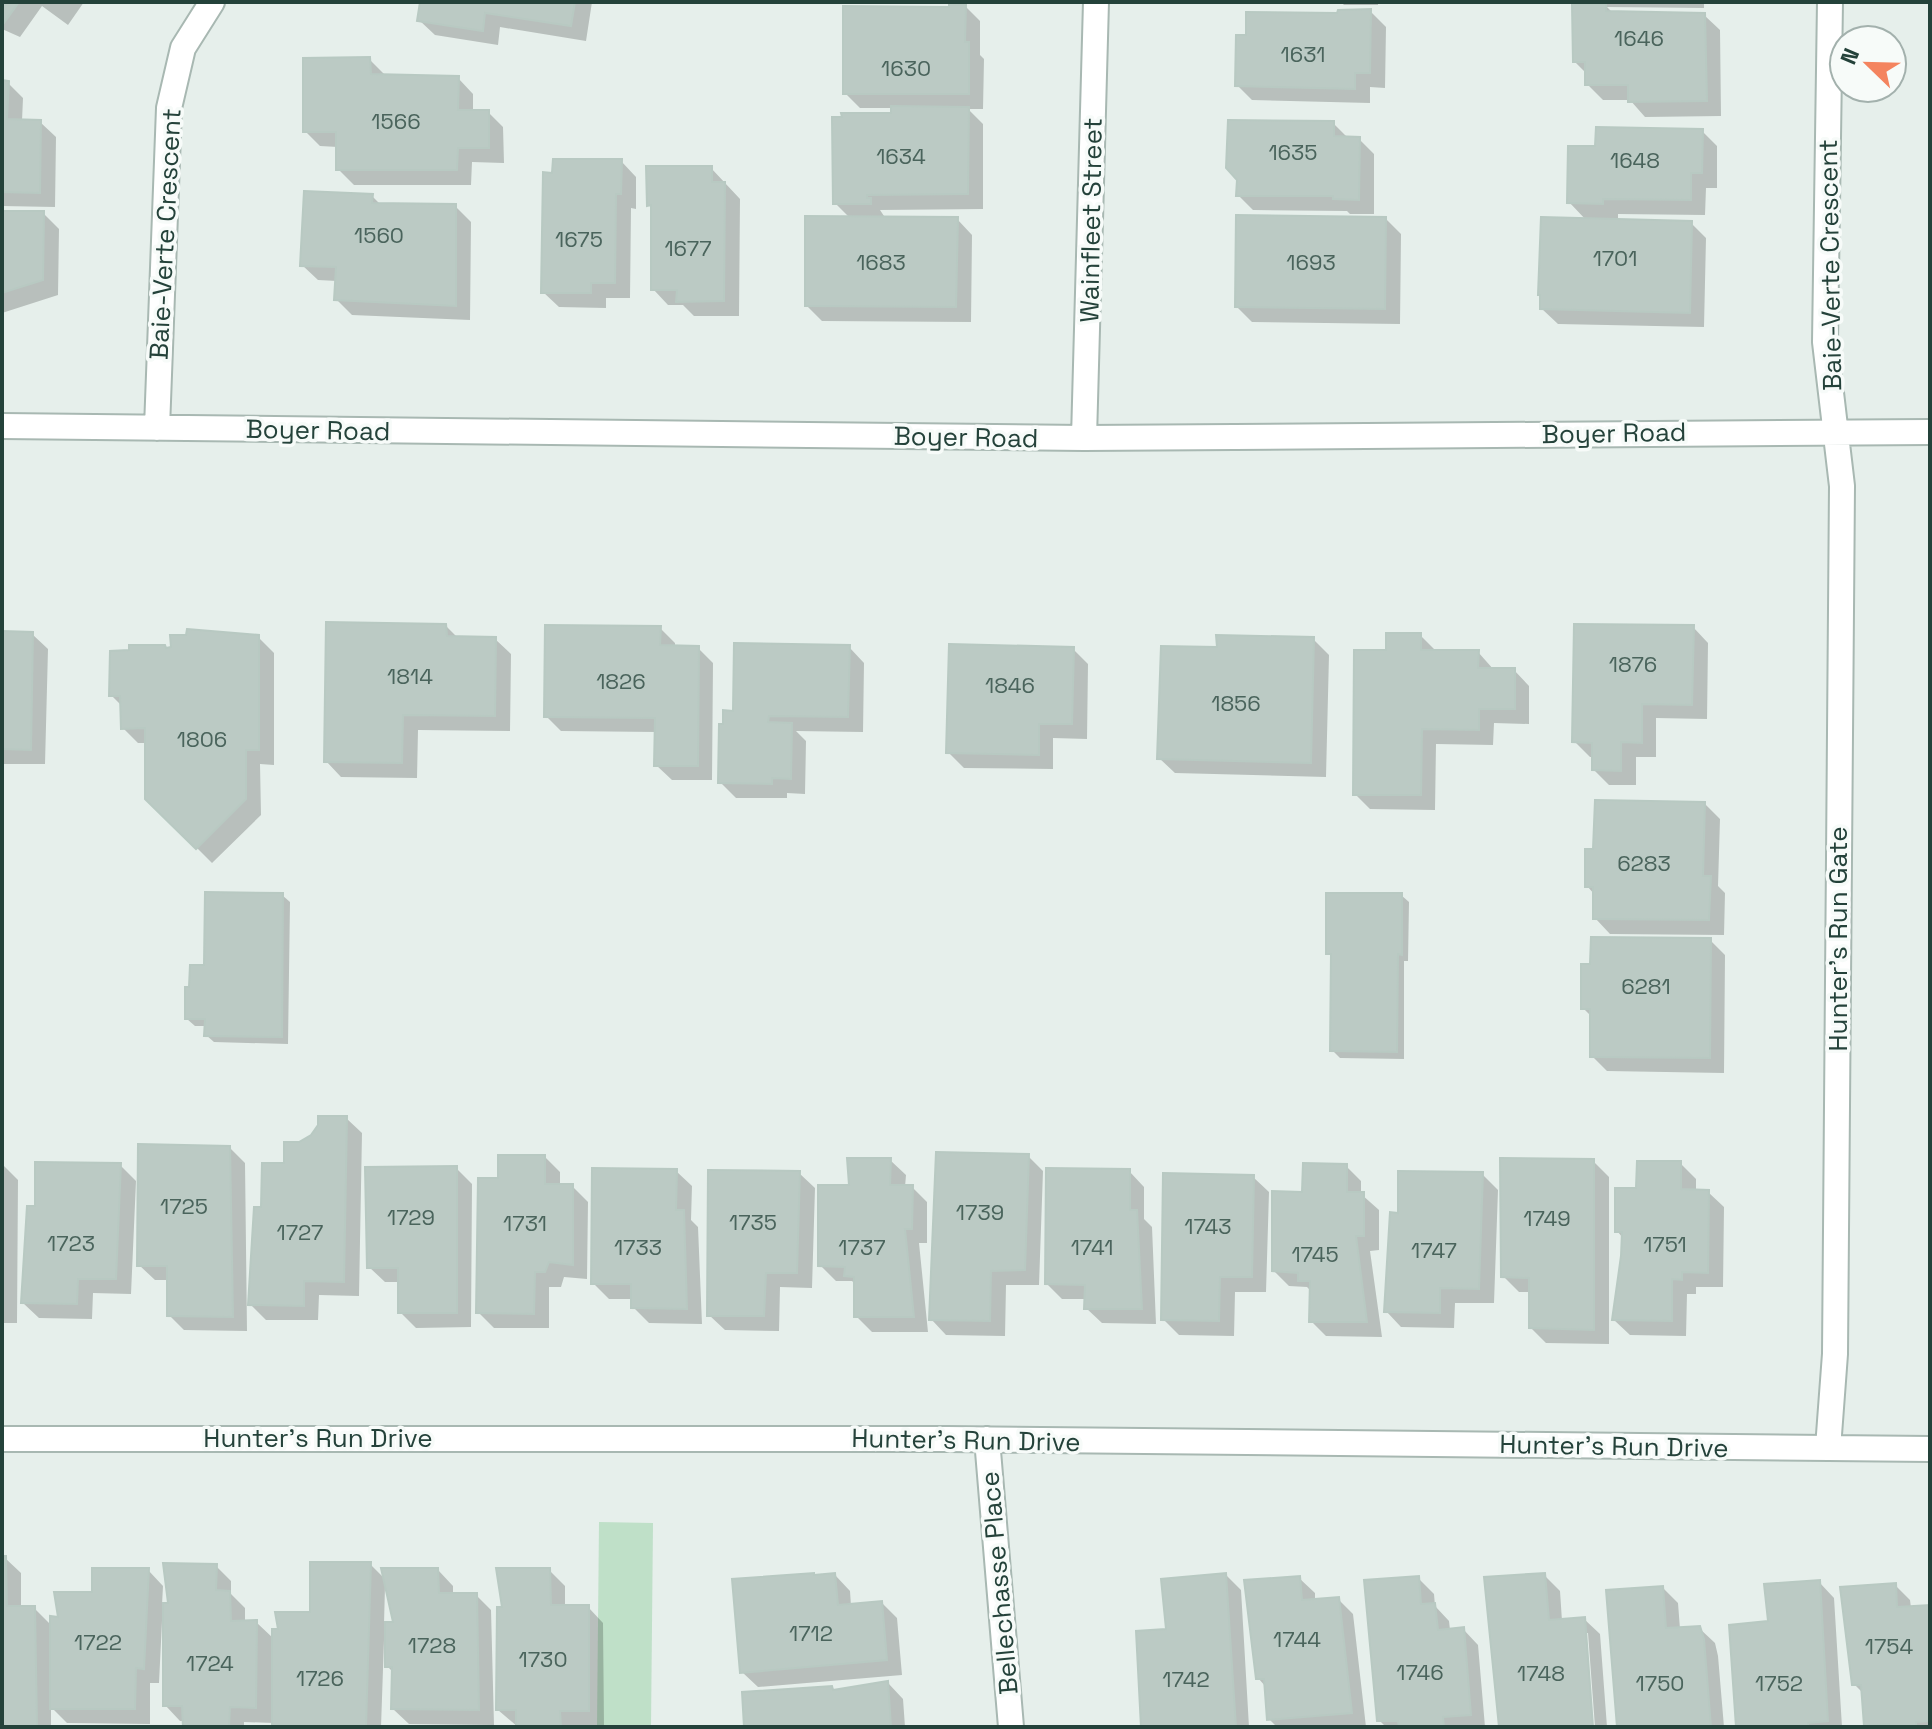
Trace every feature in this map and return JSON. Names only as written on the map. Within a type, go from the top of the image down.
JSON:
[{"type":"street","name":"Baie-Verte Crescent","points":[[157,428],[169,108],[183,48],[212,2]]},
{"type":"street","name":"Wainfleet Street","points":[[1084,438],[1096,2]]},
{"type":"street","name":"Baie-Verte Crescent","points":[[1830,2],[1825,342],[1834,431]]},
{"type":"street","name":"Boyer Road","points":[[2,426],[1084,438],[1930,432]]},
{"type":"street","name":"Hunter's Run Gate","points":[[1828,1448],[1835,1354],[1842,501],[1834,431]]},
{"type":"street","name":"Hunter's Run Drive","points":[[2,1439],[987,1439],[1930,1449]]},
{"type":"street","name":"Bellechasse Place","points":[[987,1439],[1011,1727]]},
{"type":"green space","points":[[599,1522],[653,1523],[651,1727],[597,1727]]},
{"type":"building","points":[[2,2],[19,2],[4,23],[2,22]]},
{"type":"building","points":[[420,2],[575,2],[571,26],[485,13],[483,31],[417,21]]},
{"type":"building","points":[[949,3],[966,4],[969,94],[843,94],[843,6],[949,7]]},
{"type":"building","points":[[1572,4],[1606,4],[1606,11],[1705,13],[1707,101],[1628,102],[1628,85],[1585,85],[1585,62],[1573,62]]},
{"type":"building","points":[[1371,9],[1370,73],[1355,73],[1355,89],[1235,86],[1236,35],[1246,35],[1246,12],[1337,13],[1338,10]]},
{"type":"building","points":[[370,57],[371,74],[459,76],[458,110],[489,110],[489,148],[458,148],[457,170],[336,170],[336,132],[303,132],[303,58]]},
{"type":"building","points":[[2,80],[9,81],[7,119],[41,120],[40,193],[2,192]]},
{"type":"building","points":[[891,106],[969,107],[968,194],[867,195],[871,198],[871,204],[833,204],[832,117],[842,117],[841,113],[891,113]]},
{"type":"building","points":[[1228,120],[1334,121],[1334,136],[1360,137],[1359,200],[1333,199],[1333,196],[1236,196],[1237,180],[1226,168]]},
{"type":"building","points":[[1596,127],[1703,129],[1702,173],[1691,173],[1691,200],[1603,199],[1603,204],[1567,203],[1568,146],[1595,146]]},
{"type":"building","points":[[553,159],[622,159],[621,194],[616,194],[615,283],[591,283],[591,293],[541,293],[543,172],[552,173]]},
{"type":"building","points":[[646,166],[712,166],[712,182],[725,182],[724,301],[676,302],[677,290],[651,290],[651,205],[647,206]]},
{"type":"building","points":[[304,191],[373,194],[372,203],[456,204],[456,306],[334,300],[336,267],[300,266]]},
{"type":"building","points":[[2,211],[44,211],[43,280],[2,293]]},
{"type":"building","points":[[1236,215],[1386,217],[1385,309],[1235,307]]},
{"type":"building","points":[[805,216],[958,217],[956,307],[805,306]]},
{"type":"building","points":[[1541,217],[1692,221],[1690,313],[1540,309]]},
{"type":"building","points":[[326,622],[446,624],[447,636],[496,637],[495,716],[403,715],[402,763],[324,762]]},
{"type":"building","points":[[1574,624],[1694,625],[1692,705],[1642,704],[1642,743],[1621,742],[1621,771],[1592,770],[1592,743],[1572,742]]},
{"type":"building","points":[[545,625],[661,626],[660,645],[699,646],[698,766],[654,766],[655,718],[544,717]]},
{"type":"building","points":[[187,629],[259,635],[259,750],[246,750],[246,799],[196,849],[145,799],[145,728],[121,729],[120,696],[109,696],[110,651],[129,650],[129,645],[171,647],[170,635],[186,635]]},
{"type":"building","points":[[2,631],[33,632],[31,750],[2,749]]},
{"type":"building","points":[[1386,633],[1421,633],[1421,650],[1479,650],[1478,668],[1515,668],[1515,709],[1479,709],[1479,730],[1422,729],[1421,795],[1353,795],[1354,650],[1386,650]]},
{"type":"building","points":[[1216,635],[1314,637],[1311,763],[1157,759],[1161,646],[1217,647]]},
{"type":"building","points":[[734,643],[850,645],[848,717],[769,716],[768,722],[792,723],[791,779],[772,778],[772,784],[718,783],[719,724],[723,724],[723,710],[733,711]]},
{"type":"building","points":[[949,644],[1074,647],[1072,724],[1039,724],[1039,755],[946,753]]},
{"type":"building","points":[[1595,800],[1705,802],[1703,876],[1711,876],[1709,920],[1593,919],[1593,887],[1585,887],[1585,849],[1593,849]]},
{"type":"building","points":[[205,892],[283,893],[282,1037],[204,1036],[205,1019],[185,1019],[185,987],[189,987],[190,965],[204,965]]},
{"type":"building","points":[[1326,893],[1402,893],[1397,1052],[1330,1051],[1331,954],[1326,954]]},
{"type":"building","points":[[1591,937],[1711,938],[1710,1058],[1590,1057],[1590,1009],[1581,1009],[1581,964],[1590,964]]},
{"type":"building","points":[[318,1116],[347,1116],[344,1282],[304,1281],[304,1306],[248,1305],[254,1207],[261,1207],[262,1163],[284,1163],[284,1142],[299,1142],[311,1135],[318,1125]]},
{"type":"building","points":[[138,1144],[230,1146],[233,1317],[167,1316],[167,1266],[137,1266]]},
{"type":"building","points":[[936,1152],[1029,1154],[1025,1270],[991,1271],[990,1321],[929,1320]]},
{"type":"building","points":[[498,1155],[545,1155],[545,1184],[573,1184],[573,1265],[549,1262],[545,1272],[535,1272],[534,1314],[476,1313],[478,1178],[498,1178]]},
{"type":"building","points":[[847,1158],[891,1158],[890,1185],[913,1185],[912,1229],[905,1229],[914,1317],[854,1317],[854,1277],[844,1276],[845,1267],[818,1266],[818,1185],[849,1185]]},
{"type":"building","points":[[1500,1158],[1594,1159],[1594,1330],[1529,1328],[1529,1278],[1501,1277]]},
{"type":"building","points":[[1637,1161],[1681,1161],[1681,1189],[1709,1190],[1708,1273],[1682,1272],[1682,1280],[1672,1279],[1672,1321],[1612,1320],[1622,1232],[1615,1232],[1615,1188],[1636,1188]]},
{"type":"building","points":[[35,1162],[121,1163],[116,1279],[78,1279],[77,1304],[21,1303],[27,1206],[35,1206]]},
{"type":"building","points":[[1303,1163],[1347,1164],[1347,1192],[1364,1192],[1364,1236],[1356,1236],[1367,1322],[1309,1322],[1310,1281],[1298,1281],[1298,1273],[1272,1271],[1272,1191],[1302,1192]]},
{"type":"building","points":[[457,1166],[457,1313],[398,1313],[398,1268],[367,1268],[365,1167]]},
{"type":"building","points":[[592,1168],[677,1169],[676,1210],[684,1210],[687,1309],[631,1308],[631,1284],[591,1284]]},
{"type":"building","points":[[1046,1168],[1130,1169],[1130,1210],[1137,1210],[1142,1309],[1084,1309],[1085,1285],[1045,1284]]},
{"type":"building","points":[[708,1170],[800,1171],[797,1273],[766,1273],[764,1316],[707,1316]]},
{"type":"building","points":[[1398,1171],[1483,1172],[1479,1289],[1440,1288],[1440,1313],[1384,1312],[1390,1212],[1398,1213]]},
{"type":"building","points":[[1163,1173],[1254,1175],[1252,1277],[1220,1277],[1219,1321],[1161,1320]]},
{"type":"building","points":[[2,1556],[6,1556],[7,1606],[35,1606],[37,1727],[2,1727]]},
{"type":"building","points":[[310,1562],[371,1562],[366,1727],[272,1727],[272,1629],[278,1629],[275,1612],[310,1612]]},
{"type":"building","points":[[163,1563],[217,1564],[216,1590],[230,1591],[231,1621],[257,1620],[256,1708],[230,1707],[229,1727],[183,1727],[182,1706],[163,1706],[163,1603],[168,1603]]},
{"type":"building","points":[[92,1568],[149,1568],[144,1669],[136,1668],[135,1709],[50,1709],[50,1616],[58,1617],[54,1592],[92,1592]]},
{"type":"building","points":[[381,1568],[438,1568],[439,1593],[477,1593],[479,1710],[391,1709],[392,1667],[385,1667],[385,1622],[393,1622]]},
{"type":"building","points":[[496,1568],[550,1568],[551,1605],[589,1605],[589,1711],[560,1711],[561,1727],[516,1727],[516,1710],[496,1710],[497,1607],[502,1607]]},
{"type":"building","points":[[835,1573],[838,1605],[882,1601],[887,1660],[740,1673],[732,1579]]},
{"type":"building","points":[[1226,1573],[1236,1727],[1141,1727],[1136,1631],[1166,1629],[1161,1579]]},
{"type":"building","points":[[1545,1573],[1549,1620],[1585,1617],[1593,1727],[1499,1727],[1484,1577]]},
{"type":"building","points":[[1300,1576],[1302,1600],[1339,1597],[1352,1713],[1267,1720],[1264,1679],[1256,1679],[1244,1580]]},
{"type":"building","points":[[1419,1576],[1421,1604],[1435,1603],[1438,1630],[1464,1627],[1471,1715],[1443,1717],[1444,1727],[1399,1727],[1398,1721],[1377,1721],[1364,1580]]},
{"type":"building","points":[[1820,1580],[1828,1721],[1808,1723],[1808,1727],[1736,1727],[1729,1625],[1768,1621],[1764,1584]]},
{"type":"building","points":[[1896,1583],[1897,1607],[1930,1605],[1930,1721],[1916,1722],[1916,1727],[1890,1727],[1889,1724],[1864,1726],[1861,1685],[1852,1685],[1840,1587]]},
{"type":"building","points":[[1663,1586],[1666,1628],[1700,1626],[1704,1639],[1711,1727],[1617,1727],[1606,1590]]},
{"type":"building","points":[[888,1681],[891,1727],[744,1727],[742,1692],[832,1686],[833,1690]]}]
